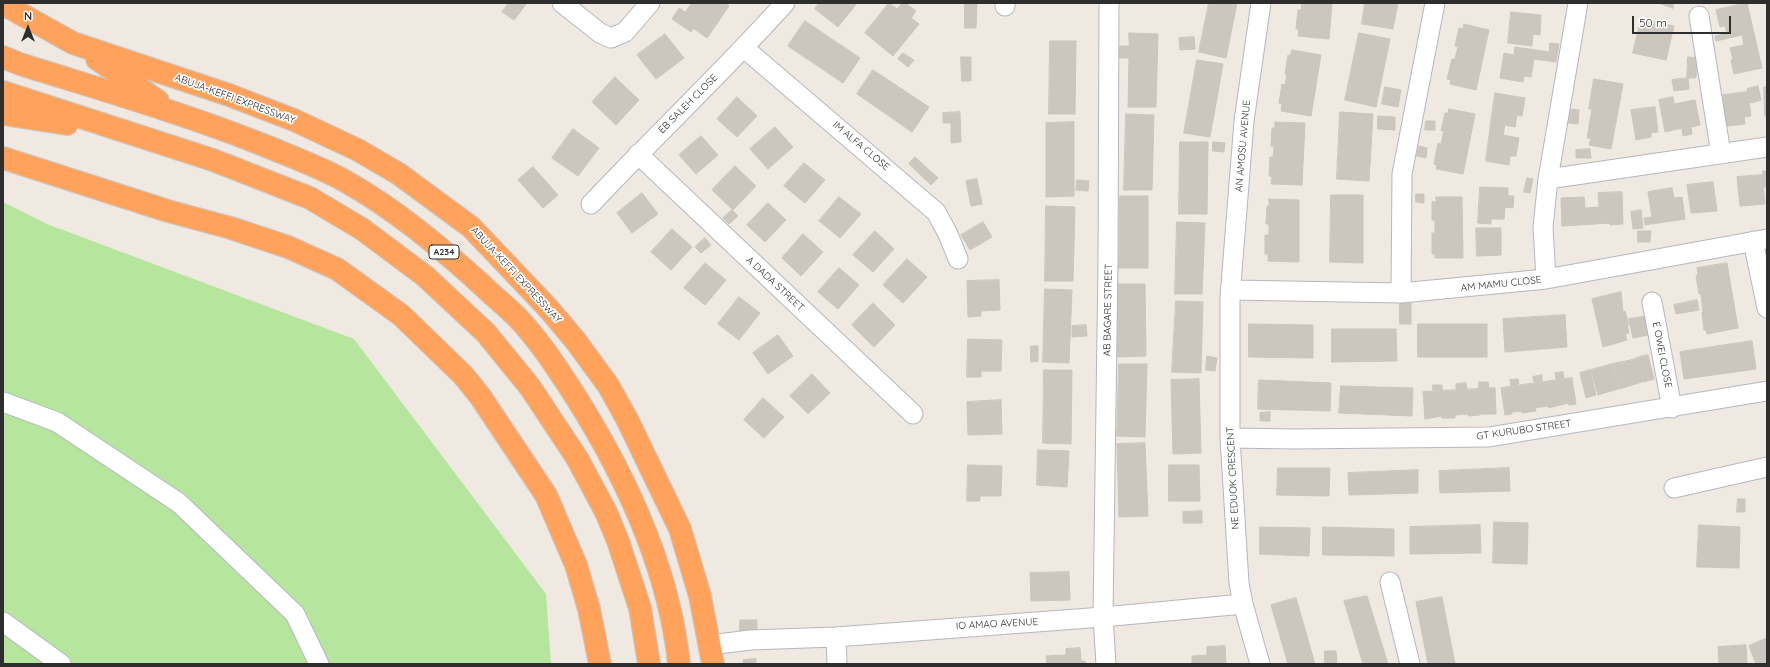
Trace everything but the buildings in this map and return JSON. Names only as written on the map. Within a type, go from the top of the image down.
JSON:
[{"type":"highway","name":"ABUJA-KEFFI EXPRESSWAY","points":[[3,4],[73,43],[229,95],[294,120],[358,150],[399,174],[471,227],[548,308],[575,340],[608,385],[628,419],[680,529],[695,574],[712,654]]},
{"type":"highway","points":[[73,43],[175,113]]},
{"type":"highway","name":"A234","points":[[3,57],[20,64],[175,113],[240,136],[344,180],[404,218],[466,271],[518,318],[554,363],[588,416],[623,480],[646,531],[665,589],[679,664]]},
{"type":"highway","points":[[3,92],[213,160],[310,198],[362,230],[425,276],[486,333],[535,394],[578,458],[606,512],[618,541],[640,608],[649,664]]},
{"type":"highway","points":[[3,114],[126,133]]},
{"type":"highway","points":[[3,158],[160,209],[231,228],[288,247],[337,270],[401,315],[467,380],[546,495],[576,566],[589,609],[600,664]]},
{"type":"street","points":[[562,3],[600,33],[611,38],[625,32],[650,3]]},
{"type":"street","name":"EB SALEH CLOSE","points":[[591,204],[638,154],[744,48],[785,3]]},
{"type":"street","name":"AB BAGARE STREET","points":[[1106,664],[1102,617],[1108,262],[1109,3]]},
{"type":"street","name":"AN AMOSU AVENUE","points":[[1231,290],[1244,121],[1261,3]]},
{"type":"street","points":[[1401,293],[1402,174],[1435,3]]},
{"type":"street","points":[[1546,279],[1543,228],[1548,179],[1578,3]]},
{"type":"street","points":[[1700,16],[1721,154]]},
{"type":"street","name":"IM ALFA CLOSE","points":[[744,48],[936,212],[948,234],[958,259]]},
{"type":"street","points":[[1548,179],[1767,147]]},
{"type":"street","name":"A DADA STREET","points":[[638,154],[913,414]]},
{"type":"street","points":[[1760,240],[1767,308]]},
{"type":"street","name":"AM MAMU CLOSE","points":[[1231,290],[1401,293],[1546,279],[1760,240]]},
{"type":"street","name":"NE EDUOK CRESCENT","points":[[1231,290],[1230,438],[1239,583],[1243,604],[1260,664]]},
{"type":"street","name":"E OWEI CLOSE","points":[[1652,302],[1672,408]]},
{"type":"street","name":"GT KURUBO STREET","points":[[1230,438],[1294,439],[1489,437],[1672,408],[1767,391]]},
{"type":"street","points":[[3,402],[57,422],[179,502],[295,614],[320,664]]},
{"type":"street","points":[[1674,488],[1767,467]]},
{"type":"street","points":[[1390,582],[1410,664]]},
{"type":"street","name":"IO AMAO AVENUE","points":[[712,654],[750,640],[836,636],[1102,617],[1243,604]]},
{"type":"street","points":[[3,622],[61,664]]},
{"type":"street","points":[[836,636],[837,664]]},
{"type":"green space","points":[[3,202],[47,224],[354,339],[546,594],[551,664],[3,664]]}]
